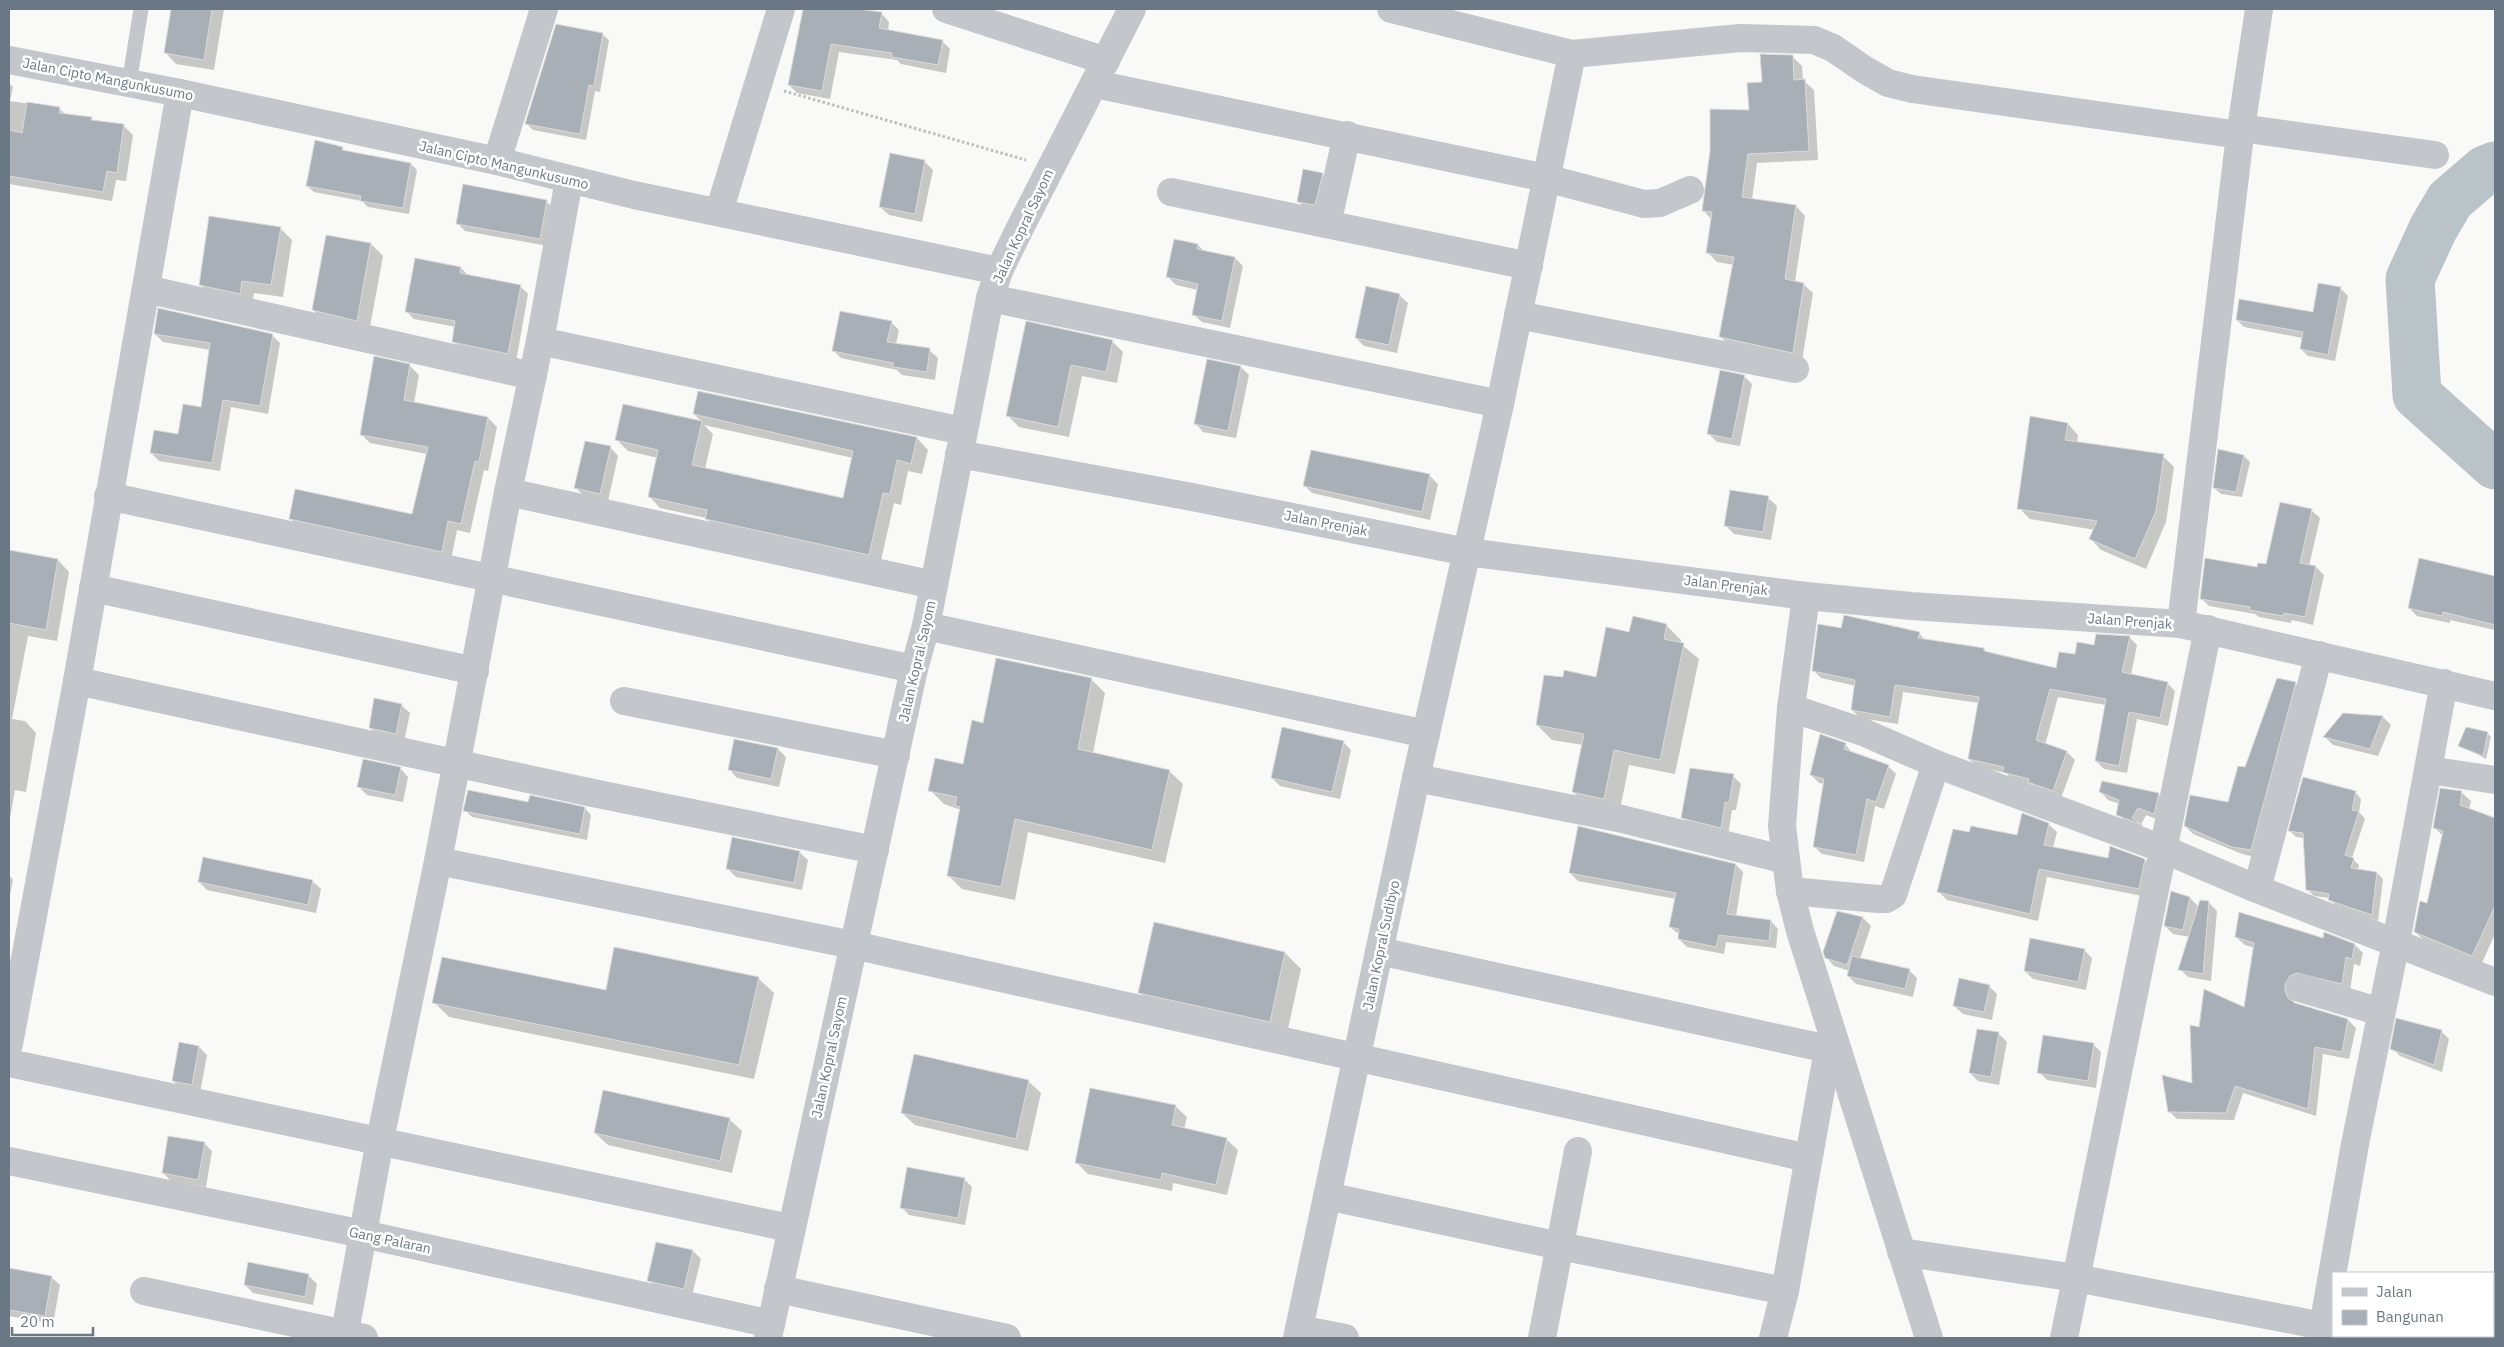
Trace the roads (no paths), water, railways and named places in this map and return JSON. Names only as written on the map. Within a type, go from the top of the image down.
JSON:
[{"type":"street","points":[[497,161],[544,9]]},
{"type":"street","points":[[718,212],[781,9]]},
{"type":"street","points":[[946,9],[1100,72],[1347,135],[1546,178],[1644,204],[1660,203],[1690,190]]},
{"type":"street","name":"Jalan Kopral Sayom","points":[[769,1331],[790,1228],[914,669],[926,626],[990,298],[999,271],[1132,9]]},
{"type":"street","points":[[1391,9],[1572,54],[1740,38],[1814,40],[1833,48],[1864,70],[1888,83],[1912,89],[2435,155]]},
{"type":"street","points":[[2181,624],[2241,131],[2259,9]]},
{"type":"street","name":"Jalan Kopral Sudibyo","points":[[1298,1333],[1416,778],[1500,404],[1572,54]]},
{"type":"street","name":"Jalan Cipto Mangunkusumo","points":[[9,60],[180,93],[497,161],[569,180],[999,271]]},
{"type":"street","points":[[10,1035],[77,681],[180,93]]},
{"type":"street","points":[[1327,224],[1347,135]]},
{"type":"street","points":[[144,1290],[351,1337],[363,1234],[380,1140],[458,762],[508,492],[540,341],[569,180]]},
{"type":"street","points":[[1171,192],[1529,266]]},
{"type":"street","points":[[146,289],[533,376]]},
{"type":"street","points":[[990,298],[1500,404]]},
{"type":"street","points":[[1518,315],[1795,369]]},
{"type":"street","name":"Jalan Prenjak","points":[[540,341],[1192,497],[1467,552],[1806,596],[1911,606],[2181,624],[2495,696]]},
{"type":"street","points":[[508,492],[934,585]]},
{"type":"street","points":[[108,496],[914,669]]},
{"type":"street","points":[[93,588],[475,671]]},
{"type":"street","points":[[1806,596],[1791,708],[1782,826],[1790,891],[1829,1040],[1929,1338]]},
{"type":"street","points":[[926,626],[1426,734]]},
{"type":"street","points":[[2064,1338],[2208,629]]},
{"type":"street","points":[[2257,889],[2319,655]]},
{"type":"street","points":[[77,681],[875,850]]},
{"type":"street","points":[[2336,1272],[2381,1012],[2396,942],[2444,683]]},
{"type":"street","points":[[624,701],[896,755]]},
{"type":"street","points":[[1791,708],[1863,732],[1936,764],[2163,849],[2257,889],[2495,982]]},
{"type":"street","points":[[1790,891],[1878,899],[1886,899],[1893,895],[1936,764]]},
{"type":"street","points":[[2428,770],[2495,780]]},
{"type":"street","points":[[1416,778],[1618,818],[1786,860]]},
{"type":"street","points":[[438,862],[853,945],[1808,1158]]},
{"type":"street","points":[[1379,951],[1829,1040]]},
{"type":"street","points":[[2300,988],[2381,1012]]},
{"type":"street","points":[[1773,1338],[1785,1291],[1829,1040]]},
{"type":"street","points":[[9,1063],[790,1228]]},
{"type":"street","points":[[1542,1338],[1578,1151]]},
{"type":"street","name":"Gang Palaran","points":[[9,1161],[363,1234],[769,1331]]},
{"type":"street","points":[[1327,1196],[1560,1246],[1785,1291]]},
{"type":"street","points":[[1901,1252],[2076,1278],[2326,1331],[2332,1296]]},
{"type":"street","points":[[778,1289],[1007,1338]]},
{"type":"street","points":[[1298,1333],[1345,1338]]},
{"type":"lane","points":[[129,84],[141,9]]},
{"type":"waterway","points":[[2495,166],[2485,170],[2450,200],[2433,229],[2410,279],[2417,395],[2495,465]]}]
